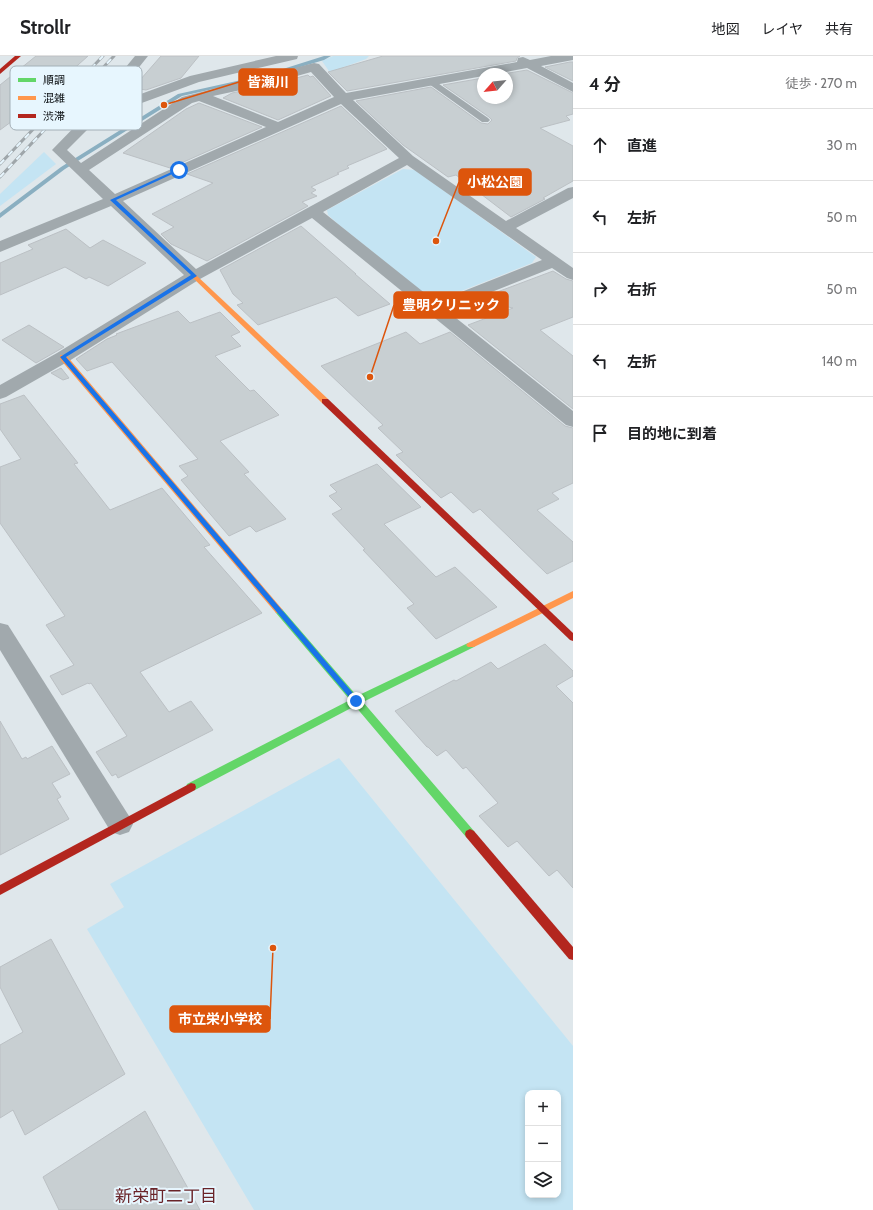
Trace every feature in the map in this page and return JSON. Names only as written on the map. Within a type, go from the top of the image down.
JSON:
[{"type":"street","points":[[0,72],[18,56]]},
{"type":"street","points":[[134,66],[142,56]]},
{"type":"street","points":[[227,71],[241,56]]},
{"type":"street","points":[[142,98],[195,79],[292,56]]},
{"type":"street","points":[[514,56],[573,88]]},
{"type":"street","points":[[0,247],[113,200],[343,98],[572,56]]},
{"type":"street","points":[[142,129],[187,100],[314,67],[343,98],[408,159],[573,275]]},
{"type":"street","points":[[200,96],[279,127]]},
{"type":"street","points":[[79,130],[59,150],[194,276],[573,638]]},
{"type":"street","points":[[81,169],[141,130]]},
{"type":"street","points":[[0,393],[63,357],[194,276],[314,212],[408,159]]},
{"type":"street","points":[[505,227],[573,191]]},
{"type":"street","points":[[314,212],[573,421]]},
{"type":"street","points":[[433,309],[554,261]]},
{"type":"street","points":[[63,357],[573,955]]},
{"type":"street","points":[[0,890],[120,824],[356,701],[573,594]]},
{"type":"street","points":[[0,631],[120,824]]},
{"type":"lane","points":[[432,82],[486,120]]},
{"type":"shaded area","points":[[333,56],[369,56],[366,59],[344,67],[342,72],[331,74],[322,61]]},
{"type":"shaded area","points":[[44,152],[56,164],[0,206],[0,194]]},
{"type":"shaded area","points":[[403,169],[415,170],[536,257],[532,263],[441,299],[429,297],[328,215],[327,210]]},
{"type":"shaded area","points":[[339,758],[573,1046],[573,1210],[254,1210],[87,929],[124,907],[110,884]]},
{"type":"building","points":[[36,56],[88,56],[77,66],[24,66]]},
{"type":"building","points":[[161,56],[199,56],[181,78],[146,90],[142,89],[142,78]]},
{"type":"building","points":[[383,56],[520,56],[516,61],[347,91],[328,72]]},
{"type":"building","points":[[573,62],[573,81],[545,67]]},
{"type":"building","points":[[527,70],[573,93],[573,114],[566,116],[570,120],[540,128],[573,146],[573,181],[543,198],[545,199],[511,217],[456,175],[448,177],[403,145],[356,101],[431,87],[481,123],[488,124],[492,120],[489,117],[443,85],[477,79],[477,104],[513,104],[513,72]]},
{"type":"building","points":[[308,75],[310,77],[313,76],[331,96],[278,120],[223,98],[232,93]]},
{"type":"building","points":[[10,77],[10,123],[0,130],[0,85]]},
{"type":"building","points":[[199,103],[262,127],[170,168],[123,153],[186,109]]},
{"type":"building","points":[[341,106],[387,149],[347,166],[349,168],[337,173],[339,174],[311,187],[316,190],[311,193],[317,196],[302,202],[308,206],[207,261],[171,244],[161,234],[174,227],[152,214],[213,183],[187,174]]},
{"type":"building","points":[[301,226],[390,304],[358,316],[336,297],[258,325],[237,305],[243,303],[233,294],[220,270]]},
{"type":"building","points":[[66,229],[90,248],[103,240],[146,263],[108,286],[89,277],[86,279],[65,267],[0,295],[0,263],[33,249],[28,245]]},
{"type":"building","points":[[553,271],[566,279],[573,281],[573,317],[540,330],[573,356],[573,409],[468,325],[513,308],[476,300]]},
{"type":"building","points":[[178,311],[190,323],[220,312],[240,332],[231,336],[241,346],[215,356],[250,391],[254,390],[279,415],[220,441],[249,472],[244,474],[286,519],[256,532],[250,526],[229,536],[181,480],[188,476],[179,466],[198,459],[112,362],[87,371],[76,359],[107,339],[117,335],[116,334]]},
{"type":"building","points":[[29,325],[64,347],[36,363],[2,340]]},
{"type":"building","points":[[406,332],[420,344],[450,332],[565,426],[573,428],[573,483],[552,493],[559,499],[537,510],[573,542],[573,561],[547,574],[480,509],[473,513],[451,492],[441,498],[396,455],[403,452],[378,428],[383,425],[321,366]]},
{"type":"building","points":[[61,368],[69,378],[63,380],[51,373]]},
{"type":"building","points":[[24,395],[78,463],[74,464],[110,510],[162,488],[210,545],[204,547],[262,613],[140,672],[169,712],[191,701],[213,730],[118,778],[116,774],[112,776],[96,752],[127,736],[91,683],[62,695],[50,676],[74,665],[46,625],[65,616],[0,523],[0,467],[21,459],[0,429],[0,404]]},
{"type":"building","points":[[377,464],[421,507],[384,524],[436,577],[455,567],[497,607],[436,639],[407,608],[414,604],[363,550],[365,549],[332,514],[342,509],[329,496],[337,492],[330,485]]},
{"type":"building","points":[[545,644],[573,671],[573,676],[556,686],[573,703],[573,888],[557,870],[549,876],[517,841],[508,847],[479,816],[498,803],[466,767],[463,769],[446,750],[437,756],[395,711],[491,662],[498,669]]},
{"type":"building","points":[[0,721],[22,759],[26,757],[27,759],[52,746],[70,774],[52,783],[61,797],[57,799],[69,819],[0,855]]},
{"type":"building","points":[[51,939],[125,1074],[25,1135],[13,1110],[0,1118],[0,1045],[23,1032],[0,987],[0,967]]},
{"type":"building","points":[[145,1111],[200,1210],[59,1210],[43,1177]]},
{"type":"waterway","points":[[142,119],[180,95],[265,76],[328,56]]},
{"type":"waterway","points":[[0,216],[63,168],[124,130]]},
{"type":"railway","points":[[93,66],[103,56]]},
{"type":"railway","points":[[105,66],[114,56]]},
{"type":"railway","points":[[0,164],[32,130]]},
{"type":"railway","points":[[0,177],[44,130]]},
{"type":"traffic: fast","points":[[279,611],[470,834]]},
{"type":"traffic: fast","points":[[191,787],[356,701],[471,645]]},
{"type":"traffic: slow","points":[[194,276],[325,401]]},
{"type":"traffic: slow","points":[[63,357],[279,611]]},
{"type":"traffic: slow","points":[[471,645],[573,594]]},
{"type":"traffic: jam","points":[[0,72],[18,56]]},
{"type":"traffic: jam","points":[[325,401],[573,638]]},
{"type":"traffic: jam","points":[[0,890],[191,787]]},
{"type":"traffic: jam","points":[[470,834],[573,955]]},
{"type":"place","name":"皆瀬川","points":[[164,105]]},
{"type":"place","name":"小松公園","points":[[436,241]]},
{"type":"place","name":"豊明クリニック","points":[[370,377]]},
{"type":"place","name":"市立栄小学校","points":[[273,948]]},
{"type":"district","name":"新栄町二丁目","points":[[166,1196]]},
{"type":"route","points":[[179,170],[113,200],[194,276],[63,357],[356,701]]}]
